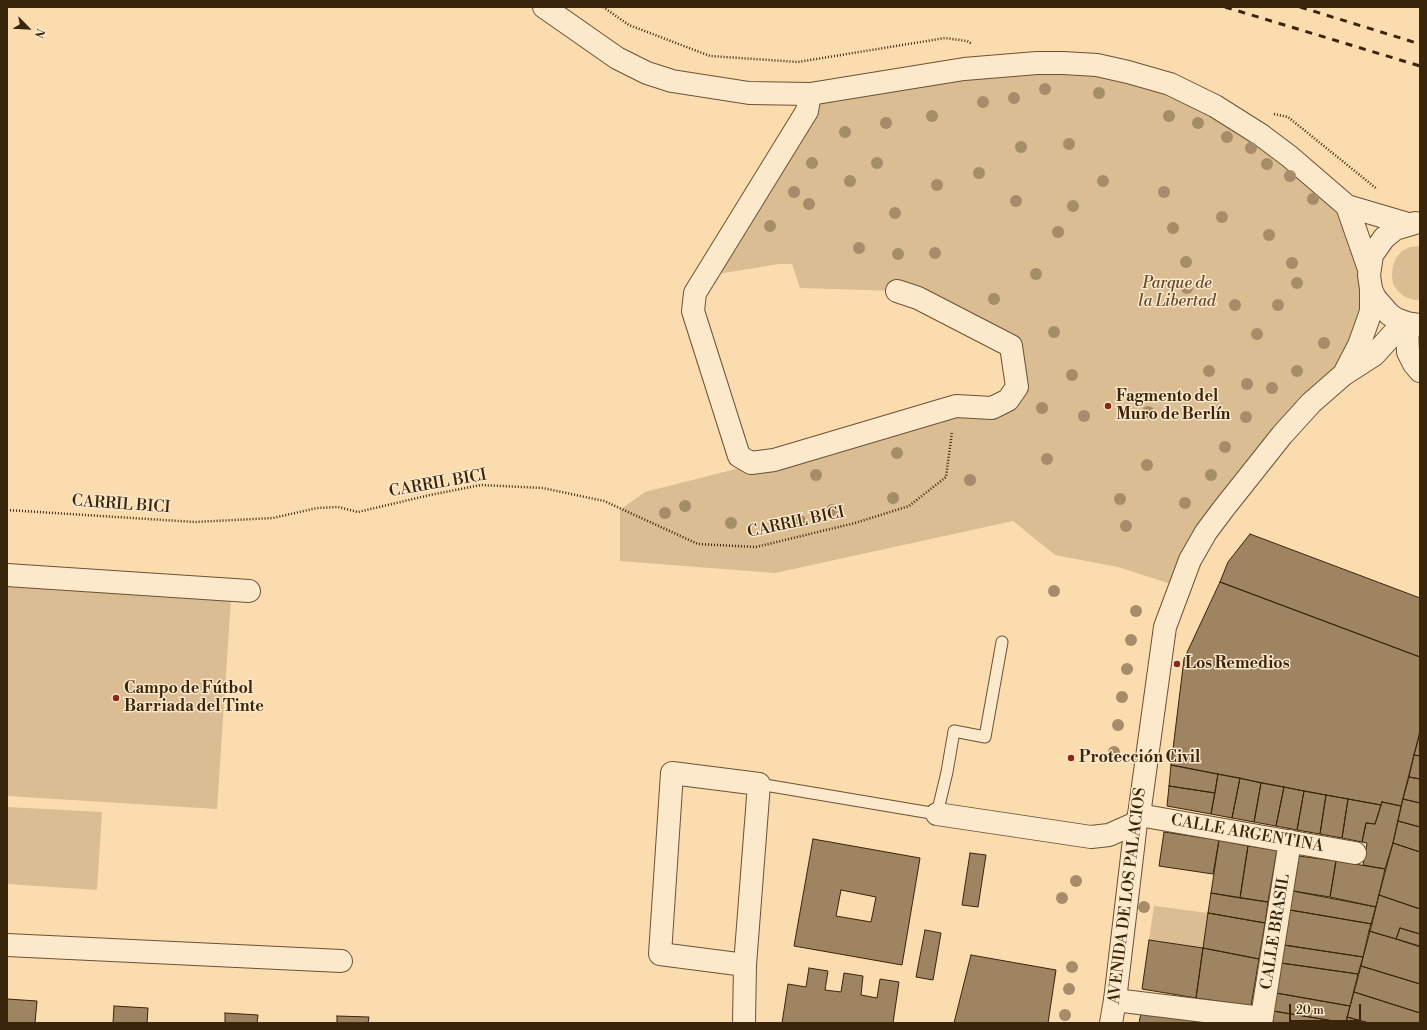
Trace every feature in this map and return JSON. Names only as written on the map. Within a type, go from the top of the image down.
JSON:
[{"type":"street","points":[[544,7],[617,58],[647,73],[672,81],[749,94],[810,94],[964,69],[1037,63],[1097,65],[1170,84],[1215,106],[1261,135],[1289,156],[1347,206],[1416,223]]},
{"type":"street","points":[[810,94],[806,111],[695,293],[693,311],[740,456],[751,463],[774,460],[956,406],[992,408],[1008,400],[1017,387],[1011,346],[918,298],[897,291]]},
{"type":"street","points":[[1347,206],[1375,298],[1381,307],[1389,314],[1410,324],[1408,352],[1417,368]]},
{"type":"street","points":[[1370,279],[1372,255],[1384,238],[1395,229],[1416,223]]},
{"type":"street","name":"AVENIDA DE LOS PALACIOS","points":[[1343,375],[1359,345],[1371,311],[1370,279]]},
{"type":"street","name":"AVENIDA DE LOS PALACIOS","points":[[1111,1023],[1137,819],[1165,627],[1190,560],[1206,532],[1282,435],[1311,403],[1343,375],[1374,355],[1410,324]]},
{"type":"street","points":[[1374,355],[1383,352],[1395,355],[1417,368]]},
{"type":"street","points":[[7,575],[249,591]]},
{"type":"street","points":[[744,1023],[745,965],[760,784],[672,773],[660,954],[745,965]]},
{"type":"street","points":[[937,814],[1091,837],[1109,835],[1137,819]]},
{"type":"street","name":"CALLE ARGENTINA","points":[[1137,819],[1290,841],[1355,853]]},
{"type":"street","name":"CALLE BRASIL","points":[[1262,1020],[1290,841]]},
{"type":"street","points":[[7,945],[341,961]]},
{"type":"street","points":[[1115,1000],[1262,1020]]},
{"type":"lane","points":[[760,784],[937,814],[947,772],[954,731],[985,736],[1002,642]]},
{"type":"path","name":"CARRIL BICI","points":[[7,510],[195,522],[273,518],[317,508],[338,507],[358,512],[481,485],[543,488],[604,501],[698,544],[756,547],[854,523],[909,506],[946,477],[956,406]]},
{"type":"green space","name":"Parque de la Libertad","points":[[1037,63],[1170,84],[1347,206],[1370,262],[1359,345],[1282,435],[1180,587],[1118,567],[1055,555],[1013,521],[775,573],[620,561],[620,510],[645,492],[1008,400],[1011,346],[897,291],[800,288],[792,264],[779,264],[705,276],[810,94]]},
{"type":"green space","points":[[1420,246],[1420,300],[1414,300],[1405,297],[1393,284],[1393,266],[1396,258],[1402,251],[1410,247]]},
{"type":"green space","name":"Campo de Fútbol Barriada del Tinte","points":[[7,586],[231,599],[217,809],[7,796]]},
{"type":"green space","points":[[7,807],[102,812],[97,890],[7,884]]},
{"type":"green space","points":[[1154,906],[1208,913],[1203,948],[1149,940]]},
{"type":"building","points":[[1250,534],[1420,598],[1420,657],[1220,582],[1228,562]]},
{"type":"building","points":[[1220,582],[1420,657],[1420,731],[1401,806],[1382,802],[1381,805],[1171,765],[1184,659]]},
{"type":"building","points":[[1420,733],[1420,756],[1414,755]]},
{"type":"building","points":[[1414,755],[1420,756],[1420,779],[1409,777]]},
{"type":"building","points":[[1171,765],[1218,774],[1215,793],[1169,786]]},
{"type":"building","points":[[1218,774],[1240,778],[1232,818],[1211,814]]},
{"type":"building","points":[[1409,777],[1420,779],[1420,803],[1403,799]]},
{"type":"building","points":[[1240,778],[1261,783],[1254,822],[1232,818]]},
{"type":"building","points":[[1261,783],[1284,787],[1276,826],[1254,822]]},
{"type":"building","points":[[1169,786],[1215,793],[1211,814],[1167,806]]},
{"type":"building","points":[[1284,787],[1304,791],[1297,830],[1276,826]]},
{"type":"building","points":[[1304,791],[1326,795],[1320,834],[1297,830]]},
{"type":"building","points":[[1326,795],[1348,799],[1342,838],[1320,834]]},
{"type":"building","points":[[1348,799],[1381,805],[1375,824],[1366,823],[1362,842],[1342,838]]},
{"type":"building","points":[[1403,799],[1420,803],[1420,827],[1398,821]]},
{"type":"building","points":[[1382,802],[1401,806],[1393,843],[1385,869],[1363,865],[1367,843],[1362,842],[1366,823],[1375,824]]},
{"type":"building","points":[[1398,821],[1420,827],[1420,852],[1393,843]]},
{"type":"building","points":[[1164,832],[1219,840],[1213,874],[1159,866]]},
{"type":"building","points":[[813,839],[920,858],[902,965],[794,946]],"holes":[[[841,890],[876,897],[871,922],[836,916]]]},
{"type":"building","points":[[1219,840],[1248,846],[1240,898],[1211,893]]},
{"type":"building","points":[[1393,843],[1420,852],[1420,909],[1379,895]]},
{"type":"building","points":[[1248,846],[1277,850],[1268,902],[1240,898]]},
{"type":"building","points":[[970,853],[986,855],[978,907],[962,905]]},
{"type":"building","points":[[1299,856],[1336,861],[1330,897],[1293,891]]},
{"type":"building","points":[[1336,861],[1385,869],[1376,907],[1330,897]]},
{"type":"building","points":[[1293,891],[1376,907],[1372,924],[1290,910]]},
{"type":"building","points":[[1211,893],[1268,902],[1265,923],[1208,913]]},
{"type":"building","points":[[1379,895],[1420,909],[1420,934],[1400,928],[1396,939],[1369,931]]},
{"type":"building","points":[[1290,910],[1372,924],[1363,957],[1284,945]]},
{"type":"building","points":[[1208,913],[1265,923],[1259,959],[1203,948]]},
{"type":"building","points":[[1400,928],[1420,934],[1420,947],[1396,939]]},
{"type":"building","points":[[925,930],[941,933],[933,980],[916,977]]},
{"type":"building","points":[[1369,931],[1420,946],[1420,984],[1361,966]]},
{"type":"building","points":[[1149,940],[1203,948],[1196,998],[1142,989]]},
{"type":"building","points":[[1284,945],[1363,957],[1358,974],[1281,963]]},
{"type":"building","points":[[1203,948],[1259,959],[1251,1006],[1196,998]]},
{"type":"building","points":[[971,955],[1056,970],[1048,1023],[954,1023]]},
{"type":"building","points":[[1281,963],[1358,974],[1350,1006],[1276,993]]},
{"type":"building","points":[[1361,966],[1420,984],[1420,1013],[1354,992]]},
{"type":"building","points":[[809,968],[828,971],[825,990],[841,992],[844,973],[863,976],[861,995],[877,998],[880,979],[899,982],[893,1023],[782,1023],[788,984],[806,987]]},
{"type":"building","points":[[1354,992],[1420,1013],[1420,1023],[1369,1023],[1347,1017]]},
{"type":"building","points":[[1276,993],[1350,1006],[1346,1023],[1273,1011]]},
{"type":"building","points":[[7,999],[37,1001],[35,1023],[7,1023]]},
{"type":"building","points":[[114,1006],[148,1008],[147,1023],[113,1023]]},
{"type":"building","points":[[1273,1011],[1346,1023],[1271,1023]]},
{"type":"building","points":[[225,1013],[258,1015],[257,1023],[225,1023]]},
{"type":"building","points":[[1141,1013],[1194,1020],[1193,1023],[1139,1023]]},
{"type":"building","points":[[337,1016],[369,1017],[368,1023],[337,1023]]},
{"type":"building","points":[[1347,1017],[1369,1023],[1346,1023]]},
{"type":"railway","points":[[1225,7],[1420,66]]},
{"type":"railway","points":[[1300,7],[1420,44]]},
{"type":"place","name":"Fagmento del Muro de Berlín","points":[[1108,406]]},
{"type":"place","name":"Los Remedios","points":[[1177,664]]},
{"type":"place","name":"Campo de Fútbol Barriada del Tinte","points":[[116,698]]},
{"type":"place","name":"Protección Civil","points":[[1071,758]]}]
